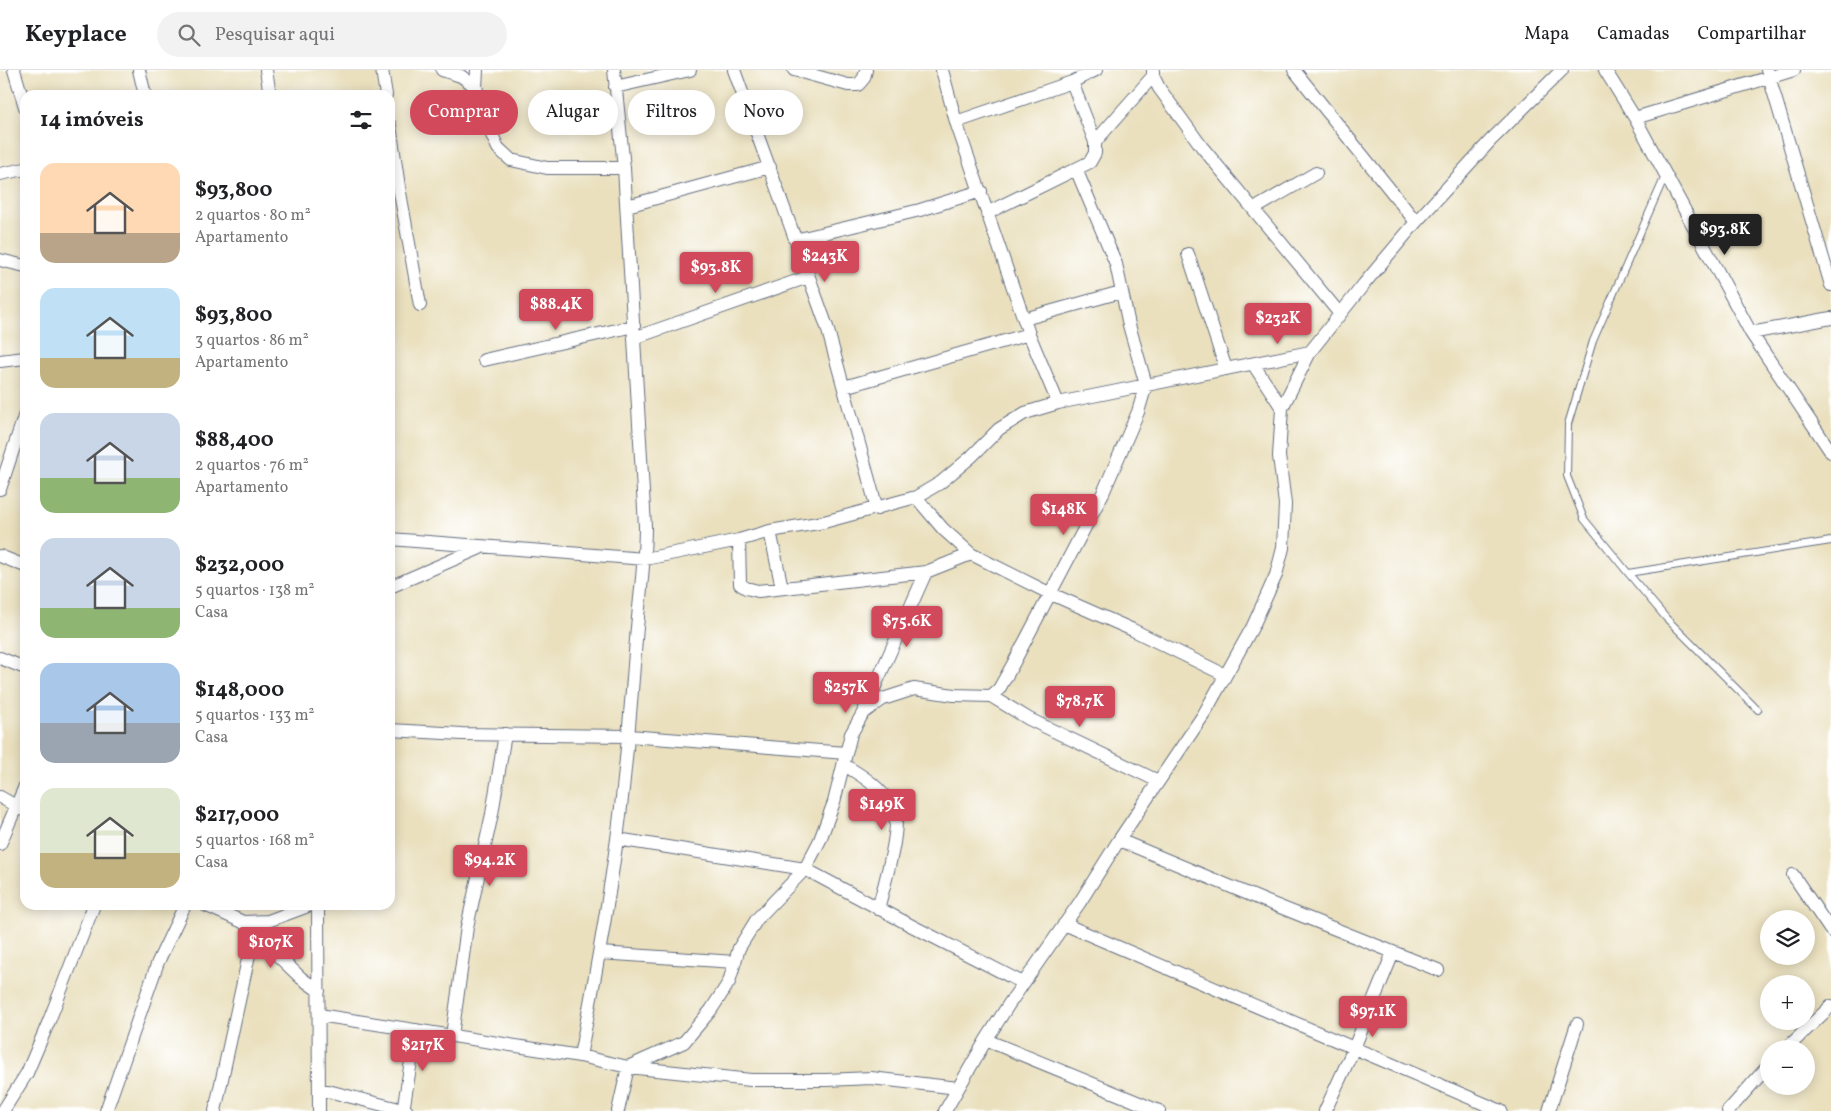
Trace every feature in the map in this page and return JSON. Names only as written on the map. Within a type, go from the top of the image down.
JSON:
[{"type":"street","points":[[14,70],[20,90]]},
{"type":"street","points":[[139,70],[144,90]]},
{"type":"street","points":[[266,70],[269,90]]},
{"type":"street","points":[[382,70],[385,90]]},
{"type":"street","points":[[442,70],[461,76],[476,86]]},
{"type":"street","points":[[477,70],[476,86],[488,124],[498,148],[511,160],[547,168],[624,168]]},
{"type":"street","points":[[580,1056],[600,953],[617,839],[629,736],[640,593],[645,559],[646,526],[627,206],[614,70]]},
{"type":"street","points":[[615,87],[690,70]]},
{"type":"street","points":[[734,70],[827,327],[878,509]]},
{"type":"street","points":[[794,70],[848,85],[858,85],[864,78],[866,70]]},
{"type":"street","points":[[942,70],[956,122],[989,212],[1029,334],[1058,403]]},
{"type":"street","points":[[956,122],[1072,82],[1096,70]]},
{"type":"street","points":[[1294,70],[1416,222]]},
{"type":"street","points":[[945,1111],[986,1040],[1023,983],[1204,714],[1253,626],[1276,575],[1283,548],[1285,504],[1279,456],[1282,408],[1310,352],[1416,222],[1492,140],[1562,70]]},
{"type":"street","points":[[1606,70],[1635,118],[1751,333],[1831,452]]},
{"type":"street","points":[[1635,118],[1768,73],[1794,70]]},
{"type":"street","points":[[1096,142],[1153,73],[1159,88],[1202,147],[1340,314]]},
{"type":"street","points":[[1768,73],[1831,285]]},
{"type":"street","points":[[989,212],[1090,162],[1095,153],[1096,142],[1072,82]]},
{"type":"street","points":[[395,160],[420,304]]},
{"type":"street","points":[[627,206],[770,167]]},
{"type":"street","points":[[991,696],[999,689],[1012,666],[1102,493],[1138,412],[1146,385],[1121,292],[1116,264],[1076,169]]},
{"type":"street","points":[[0,174],[20,170]]},
{"type":"street","points":[[1254,209],[1316,173]]},
{"type":"street","points":[[795,240],[920,210],[981,191]]},
{"type":"street","points":[[1188,254],[1226,369]]},
{"type":"street","points":[[0,260],[20,265]]},
{"type":"street","points":[[484,360],[634,332],[808,277]]},
{"type":"street","points":[[1024,319],[1121,292]]},
{"type":"street","points":[[1751,333],[1831,318]]},
{"type":"street","points":[[844,387],[1029,334]]},
{"type":"street","points":[[395,539],[645,559],[738,540],[770,531],[824,522],[878,509],[916,497],[940,483],[971,457],[999,429],[1025,413],[1058,403],[1310,352]]},
{"type":"street","points":[[0,361],[20,359]]},
{"type":"street","points":[[1253,364],[1282,408]]},
{"type":"street","points":[[0,489],[20,429]]},
{"type":"street","points":[[916,497],[943,529],[971,554],[1049,593],[1133,630],[1225,676]]},
{"type":"street","points":[[770,531],[782,588]]},
{"type":"street","points":[[738,540],[740,584],[746,588],[758,591],[926,572],[971,554]]},
{"type":"street","points":[[395,585],[482,547]]},
{"type":"street","points":[[0,556],[20,564]]},
{"type":"street","points":[[628,1067],[684,1042],[729,982],[739,948],[757,918],[805,869],[820,840],[831,810],[851,734],[863,713],[926,572]]},
{"type":"street","points":[[0,658],[20,666]]},
{"type":"street","points":[[863,713],[884,699],[914,689],[954,696],[991,696],[1029,719],[1158,781]]},
{"type":"street","points":[[395,730],[629,736],[845,759],[886,798],[895,812],[897,826],[878,908]]},
{"type":"street","points":[[452,1036],[467,927],[492,814],[505,734]]},
{"type":"street","points":[[0,797],[20,807]]},
{"type":"street","points":[[0,844],[20,810]]},
{"type":"street","points":[[617,839],[805,869],[1023,983]]},
{"type":"street","points":[[1119,840],[1438,970]]},
{"type":"street","points":[[1793,875],[1831,931]]},
{"type":"street","points":[[3,1111],[27,1073],[92,910]]},
{"type":"street","points":[[106,1111],[158,962],[183,910]]},
{"type":"street","points":[[216,910],[243,922],[301,978],[319,991]]},
{"type":"street","points":[[243,922],[268,921],[298,910]]},
{"type":"street","points":[[318,910],[320,1111]]},
{"type":"street","points":[[1064,924],[1501,1111]]},
{"type":"street","points":[[215,1111],[254,932]]},
{"type":"street","points":[[600,953],[735,962]]},
{"type":"street","points":[[1325,1111],[1354,1048],[1393,953]]},
{"type":"street","points":[[1795,1040],[1831,1006]]},
{"type":"street","points":[[319,1015],[580,1056],[628,1067],[751,1080],[871,1078],[958,1088]]},
{"type":"street","points":[[1549,1111],[1577,1024]]},
{"type":"street","points":[[320,1089],[404,1111],[416,1030]]},
{"type":"street","points":[[986,1040],[1156,1110]]},
{"type":"street","points":[[618,1111],[628,1067]]},
{"type":"street","points":[[1728,1111],[1760,1075]]},
{"type":"lane","points":[[1666,175],[1593,341],[1568,424],[1567,476],[1584,519],[1628,573],[1666,618],[1758,710]]},
{"type":"lane","points":[[1628,573],[1831,541]]}]
